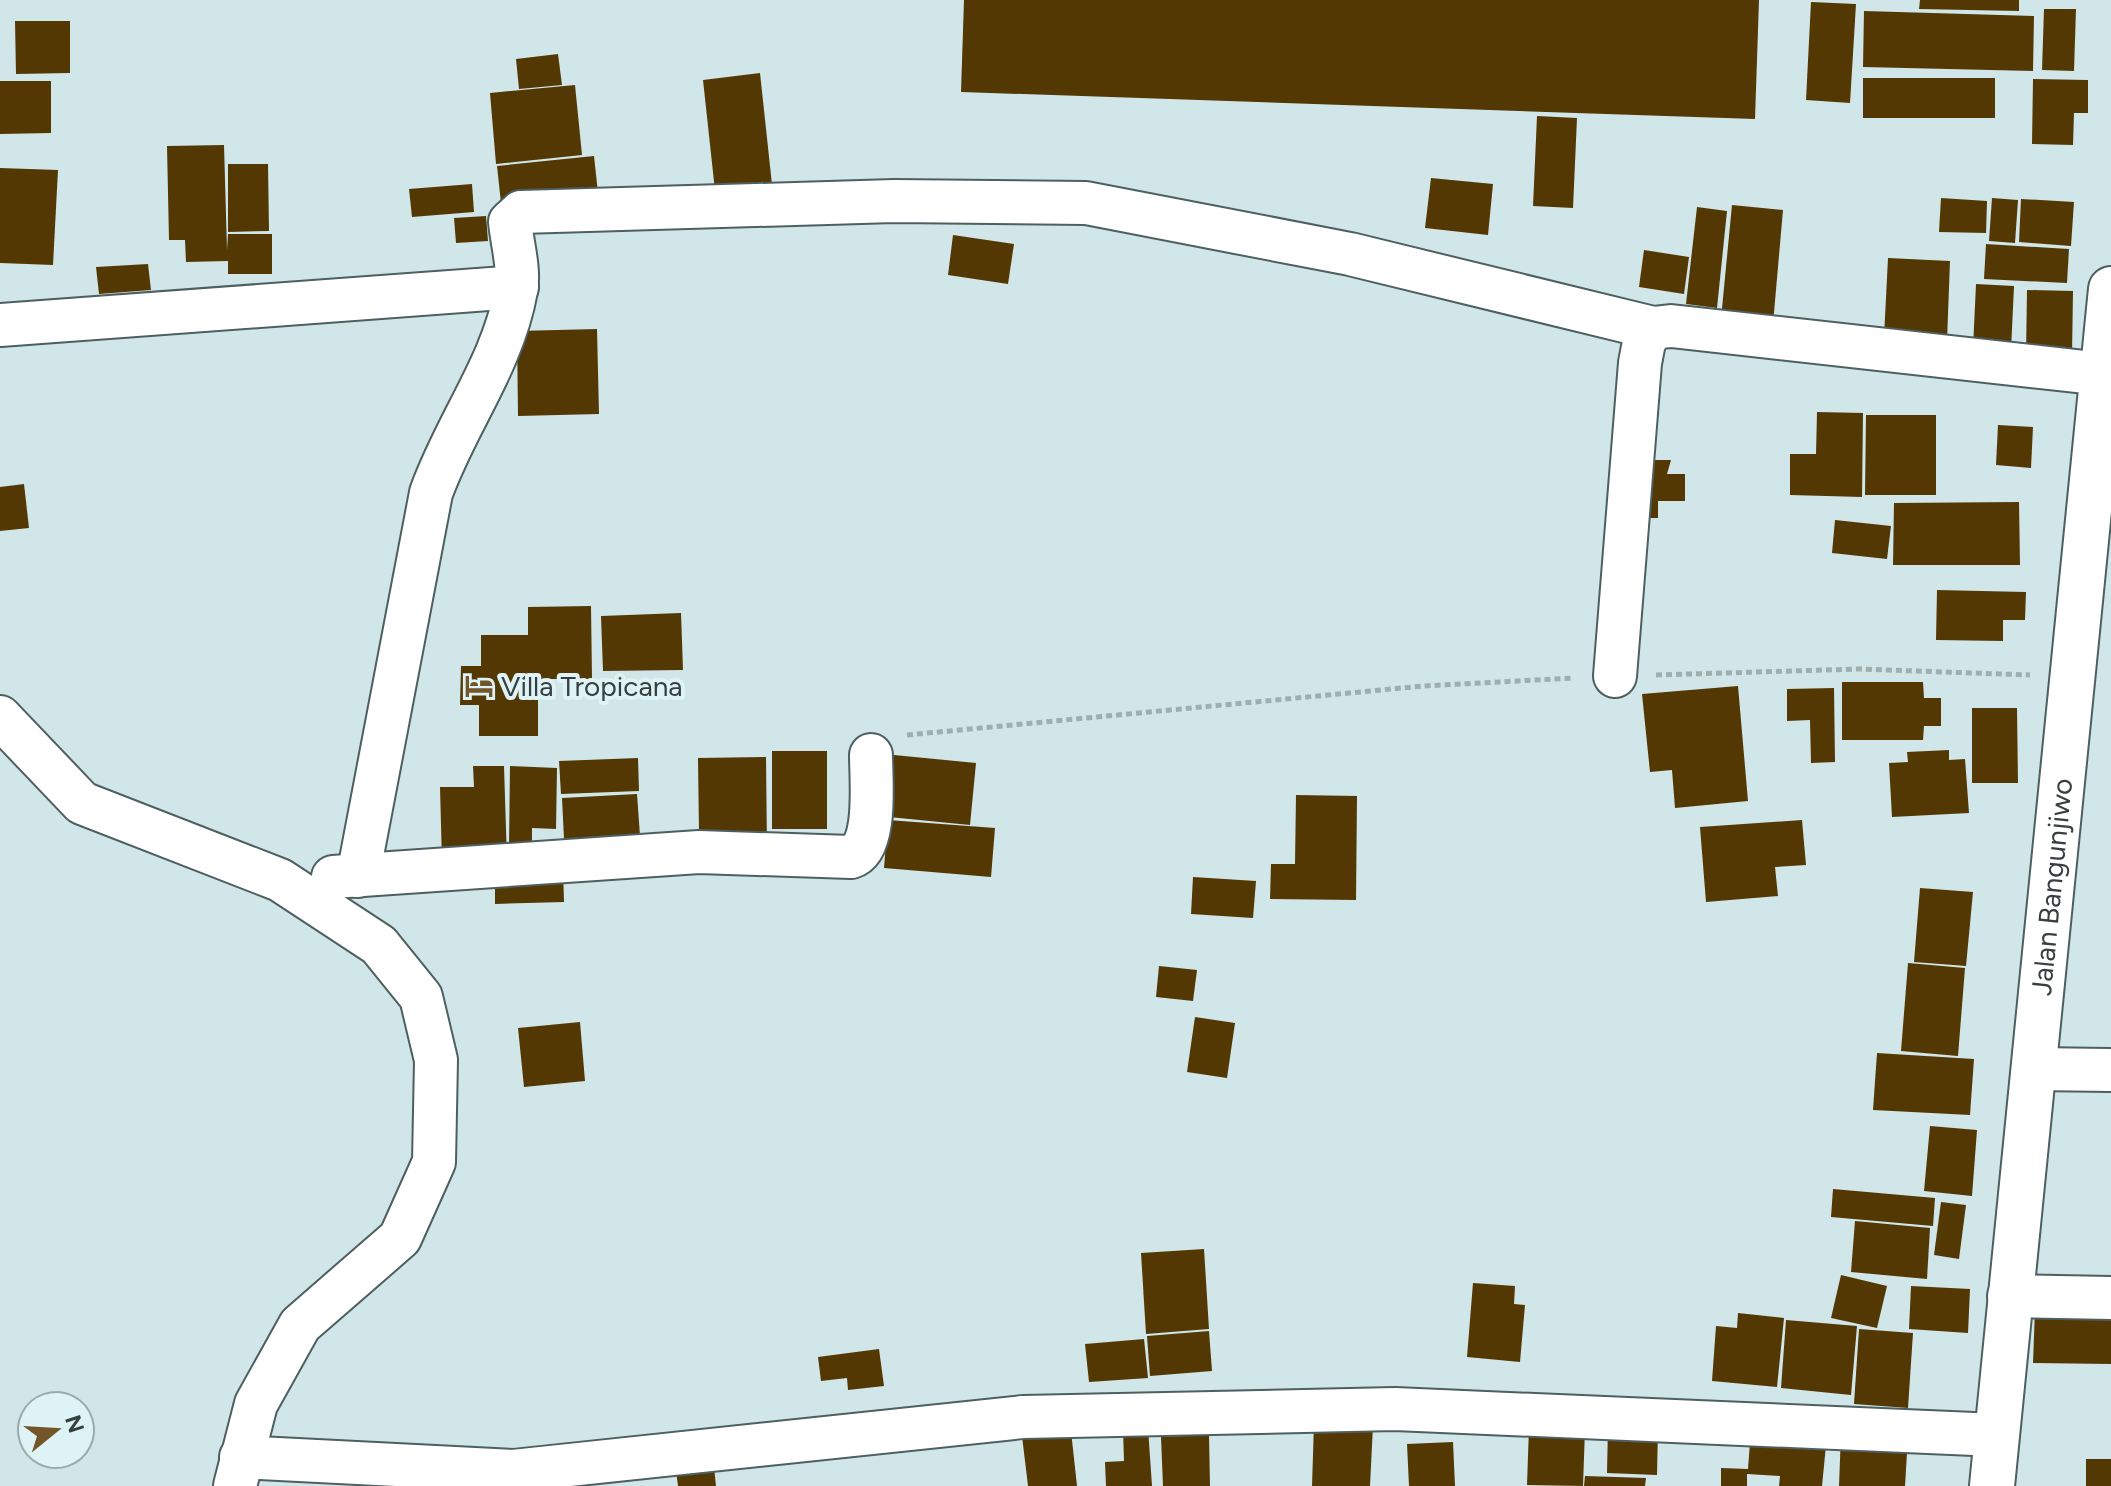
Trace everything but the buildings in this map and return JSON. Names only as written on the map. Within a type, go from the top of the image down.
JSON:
[{"type":"main road","name":"Jalan Bangunjiwo","points":[[1992,1486],[2111,289]]},
{"type":"street","points":[[358,876],[431,493],[444,455],[493,368],[517,287],[510,222],[521,212],[894,201],[1086,203],[1350,254],[1653,328],[1671,326],[2103,374]]},
{"type":"street","points":[[0,325],[517,287]]},
{"type":"street","points":[[1615,676],[1640,363],[1644,342],[1653,328]]},
{"type":"street","points":[[0,717],[82,803],[280,880],[379,945],[421,997],[436,1060],[434,1162],[400,1238],[300,1325],[256,1404],[238,1471],[513,1471],[1023,1417],[1395,1409],[1997,1435]]},
{"type":"street","points":[[280,880],[699,852],[851,857],[864,849],[869,833],[871,755]]},
{"type":"street","points":[[2033,1069],[2111,1070]]},
{"type":"street","points":[[2009,1296],[2111,1298]]},
{"type":"path","points":[[871,755],[880,741],[888,737],[1423,686],[1615,676],[1859,669],[2072,677]]},
{"type":"place","name":"Villa Tropicana","points":[[479,686]]}]
